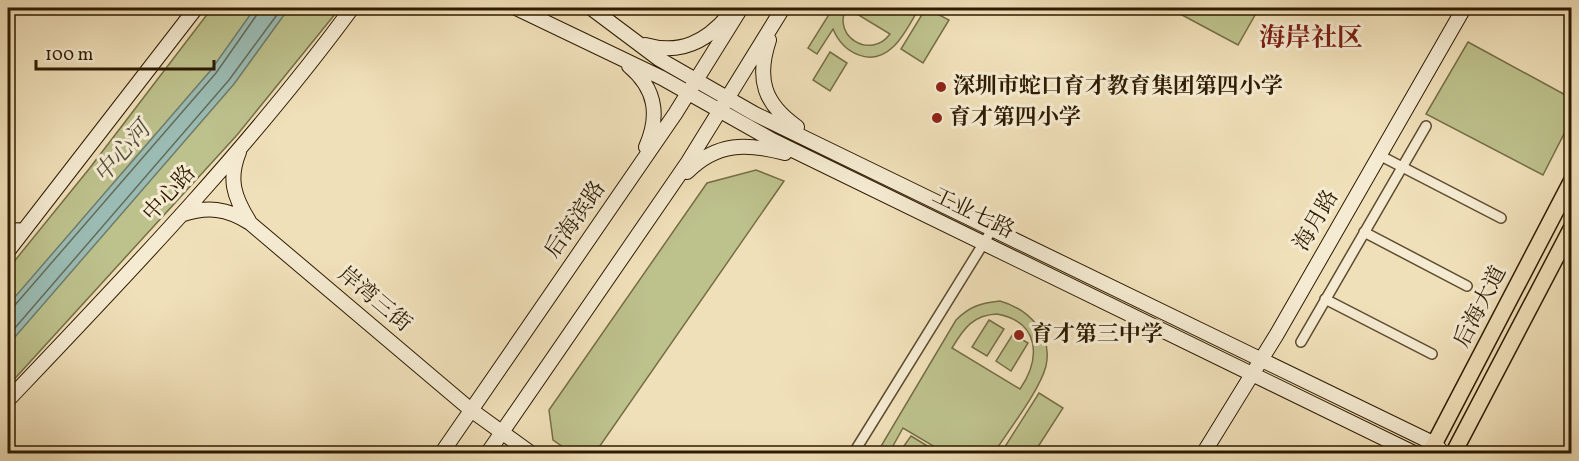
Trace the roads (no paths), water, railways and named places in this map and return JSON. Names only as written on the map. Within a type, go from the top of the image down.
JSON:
[{"type":"main road","name":"后海大道","points":[[1436,450],[1572,180]]},
{"type":"main road","name":"后海大道","points":[[1453,453],[1572,227]]},
{"type":"street","points":[[8,251],[196,8]]},
{"type":"street","name":"中心路","points":[[8,400],[243,144],[352,8]]},
{"type":"street","name":"工业七路","points":[[516,8],[603,48],[816,161],[1416,453]]},
{"type":"street","name":"工业七路","points":[[591,8],[633,41],[728,99],[1262,359],[1436,450]]},
{"type":"street","points":[[633,41],[668,50],[694,44],[718,27],[735,8]]},
{"type":"street","name":"后海滨路","points":[[441,453],[688,93],[741,8]]},
{"type":"street","name":"海月路","points":[[1203,453],[1262,359],[1464,8]]},
{"type":"street","points":[[487,453],[671,188],[779,14]]},
{"type":"street","points":[[779,14],[766,49],[764,88],[778,112],[825,148]]},
{"type":"street","points":[[603,48],[639,75],[650,88],[655,104],[655,121],[650,139],[637,168]]},
{"type":"street","points":[[1300,342],[1426,126]]},
{"type":"street","points":[[243,144],[233,170],[232,183],[239,205],[250,223]]},
{"type":"street","points":[[671,188],[705,156],[732,146],[758,146],[816,161]]},
{"type":"street","points":[[1379,155],[1501,218]]},
{"type":"street","points":[[179,215],[194,210],[218,209],[250,223]]},
{"type":"street","name":"岸湾三街","points":[[250,223],[471,410],[532,453]]},
{"type":"street","points":[[8,228],[25,228]]},
{"type":"street","points":[[853,453],[993,228]]},
{"type":"street","points":[[1364,232],[1467,286]]},
{"type":"street","points":[[1325,299],[1432,354]]},
{"type":"water","points":[[255,8],[289,8],[234,84],[8,345],[8,305],[211,70]]},
{"type":"place","name":"深圳市蛇口育才教育集团第四小学","points":[[941,87]]},
{"type":"place","name":"育才第四小学","points":[[937,118]]},
{"type":"place","name":"育才第三中学","points":[[1019,335]]},
{"type":"district","name":"海岸社区","points":[[1311,39]]},
{"type":"water label","name":"中心河","points":[[123,153]]}]
